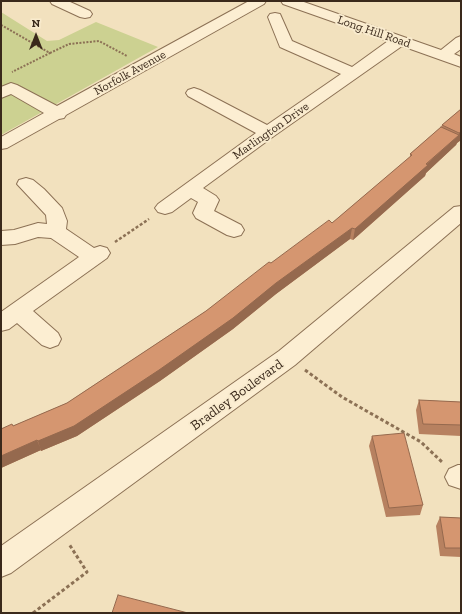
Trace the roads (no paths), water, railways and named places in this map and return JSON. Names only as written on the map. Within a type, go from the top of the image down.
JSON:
[{"type":"street","points":[[57,1],[80,7]]},
{"type":"street","name":"Norfolk Avenue","points":[[1,144],[58,114],[259,1]]},
{"type":"street","name":"Long Hill Road","points":[[288,1],[461,62]]},
{"type":"street","points":[[275,18],[285,44],[353,74]]},
{"type":"street","points":[[444,55],[459,35]]},
{"type":"street","name":"Marlington Drive","points":[[165,208],[268,132],[399,41]]},
{"type":"street","points":[[1,92],[11,88],[58,114]]},
{"type":"street","points":[[194,93],[268,132]]},
{"type":"street","points":[[26,184],[37,193],[55,214],[57,221],[56,232]]},
{"type":"street","points":[[190,189],[209,200],[203,213],[234,230]]},
{"type":"street","name":"Bradley Boulevard","points":[[1,563],[287,358],[461,212]]},
{"type":"street","points":[[1,238],[15,237],[38,230],[56,232],[96,255],[9,317],[50,339]]}]
